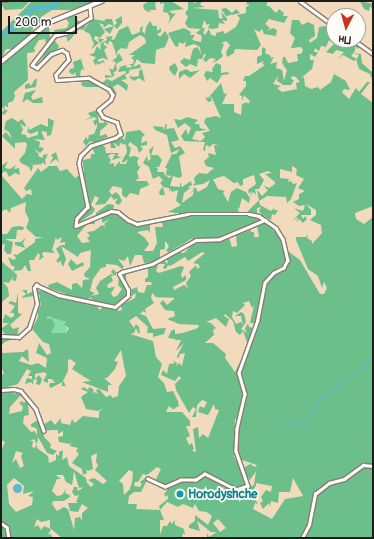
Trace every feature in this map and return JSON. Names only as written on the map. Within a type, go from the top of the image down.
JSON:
[{"type":"main road","points":[[1,62],[42,27],[102,1]]},
{"type":"street","points":[[2,1],[7,1]]},
{"type":"street","points":[[300,1],[326,20]]},
{"type":"street","points":[[90,6],[91,18],[67,33],[55,36],[32,65],[37,68],[51,54],[62,50],[67,53],[69,60],[56,75],[57,80],[89,78],[109,89],[113,95],[111,100],[99,110],[100,115],[117,122],[121,134],[116,138],[91,146],[81,156],[79,163],[88,207],[77,219],[76,226],[111,211],[118,212],[128,220],[137,224],[188,214],[249,214],[265,220],[283,239],[288,260],[284,268],[274,273],[265,283],[258,320],[239,373],[245,394],[237,429],[236,451],[248,486],[236,490],[205,474],[196,480],[181,480],[164,487],[148,479]]},
{"type":"street","points":[[365,48],[373,54]]},
{"type":"street","points":[[1,336],[19,337],[29,328],[37,304],[34,288],[36,285],[58,295],[115,307],[128,296],[120,274],[122,272],[152,264],[196,240],[220,239],[265,220]]},
{"type":"street","points":[[1,390],[14,389],[21,391],[36,409],[44,431]]},
{"type":"street","points":[[302,538],[309,525],[315,494],[329,483],[344,479],[363,465],[373,466]]},
{"type":"street","points":[[1,523],[7,527],[9,538]]},
{"type":"green space","points":[[10,1],[30,1],[22,9],[5,10],[1,4]]},
{"type":"green space","points":[[32,1],[95,1],[71,10],[52,10],[41,17],[41,21],[49,20],[38,28],[41,23],[35,23],[32,32],[14,49],[6,49],[1,59],[1,32]]},
{"type":"green space","points":[[149,1],[159,1],[155,3],[156,10],[148,10],[152,12],[148,12],[144,9],[143,5]]},
{"type":"green space","points":[[160,1],[171,1],[184,9],[169,11],[173,14],[176,13],[168,24],[170,18],[168,13],[163,12],[164,3],[160,4]]},
{"type":"green space","points":[[188,1],[193,1],[195,4],[196,1],[202,1],[200,5],[205,7],[192,8],[218,10],[219,18],[223,19],[221,12],[227,18],[227,21],[222,20],[225,24],[219,23],[218,28],[213,29],[208,28],[210,23],[207,25],[204,20],[202,28],[205,28],[203,33],[205,35],[209,29],[211,35],[216,36],[216,33],[223,31],[225,34],[236,27],[240,18],[237,15],[246,13],[246,7],[250,5],[246,4],[248,1],[268,1],[266,6],[269,6],[276,13],[279,9],[284,13],[283,16],[288,16],[284,23],[269,19],[265,24],[270,28],[267,31],[273,28],[277,30],[276,36],[264,34],[262,29],[259,32],[254,29],[261,45],[257,50],[235,49],[234,53],[227,57],[226,52],[230,45],[226,41],[221,43],[224,44],[221,52],[223,56],[217,61],[212,63],[216,59],[210,58],[206,62],[203,60],[206,54],[204,54],[202,59],[198,59],[197,67],[190,64],[186,67],[180,62],[184,58],[190,60],[193,49],[198,47],[201,55],[200,47],[194,44],[185,47],[186,41],[183,44],[179,42],[178,47],[175,46],[168,33],[184,28],[191,32],[190,35],[195,35],[192,40],[201,42],[202,36],[196,33],[201,29],[188,28],[185,23],[188,17],[185,13],[188,9]]},
{"type":"green space","points":[[360,1],[373,4],[373,10],[370,6],[369,11],[364,8]]},
{"type":"green space","points":[[226,8],[232,13],[236,9],[240,13],[232,15],[230,13],[231,15],[226,16],[221,9]]},
{"type":"green space","points":[[74,14],[78,21],[83,21],[72,27],[68,38],[75,29],[87,22],[84,30],[79,29],[68,42],[66,35],[56,38],[54,30],[67,28],[69,23],[66,19]]},
{"type":"green space","points":[[122,16],[122,23],[117,29],[114,26],[117,23],[115,20]]},
{"type":"green space","points":[[93,19],[104,21],[106,19],[112,19],[114,26],[109,24],[103,28],[104,25],[99,23],[105,32],[99,39],[104,39],[100,43],[98,40],[99,37],[95,36],[94,39],[99,43],[91,49],[94,44],[90,34],[84,31]]},
{"type":"green space","points":[[292,20],[299,20],[302,25],[308,22],[314,25],[315,36],[309,40],[310,43],[317,38],[319,27],[326,26],[326,47],[321,46],[319,51],[315,48],[314,52],[318,52],[315,57],[310,54],[310,60],[314,60],[312,69],[301,78],[304,77],[305,86],[311,89],[318,87],[320,90],[331,82],[334,74],[346,81],[350,90],[344,89],[342,92],[349,99],[356,88],[359,92],[367,82],[370,82],[361,94],[373,103],[373,206],[355,213],[356,219],[364,224],[373,217],[373,538],[207,538],[207,533],[209,537],[217,532],[211,532],[197,521],[200,531],[189,528],[189,525],[195,521],[195,515],[208,525],[212,516],[207,512],[199,511],[195,504],[193,508],[183,504],[178,507],[167,502],[160,510],[164,520],[160,520],[160,535],[163,526],[167,526],[170,521],[172,524],[175,520],[175,525],[184,529],[185,535],[183,533],[182,538],[62,538],[50,528],[50,520],[41,522],[37,519],[34,527],[38,525],[41,530],[44,526],[51,529],[48,535],[51,534],[52,537],[1,538],[1,451],[5,442],[1,440],[1,391],[11,391],[15,394],[17,392],[25,397],[20,396],[10,407],[9,414],[22,411],[23,407],[19,403],[22,401],[24,403],[27,399],[31,404],[28,405],[29,415],[24,416],[23,423],[31,432],[35,431],[37,436],[37,429],[30,425],[39,419],[41,426],[51,420],[55,425],[61,418],[61,423],[70,425],[72,419],[75,423],[83,416],[99,418],[99,412],[103,408],[98,411],[86,409],[81,397],[88,392],[81,389],[84,387],[88,390],[89,387],[93,389],[94,394],[95,392],[98,394],[96,390],[99,389],[106,397],[111,395],[112,398],[118,396],[119,386],[126,376],[121,350],[114,361],[118,362],[115,369],[107,378],[104,378],[112,385],[108,385],[108,392],[82,382],[91,381],[72,369],[76,363],[70,359],[68,360],[68,371],[63,381],[66,386],[62,386],[62,382],[51,388],[49,386],[50,383],[55,383],[52,379],[48,379],[48,383],[43,381],[47,374],[44,372],[35,374],[35,379],[39,375],[42,379],[40,385],[36,384],[37,379],[33,380],[34,385],[31,382],[25,384],[27,378],[32,379],[32,376],[28,376],[31,371],[27,369],[18,384],[1,389],[1,375],[4,374],[1,366],[2,353],[23,352],[28,349],[29,362],[22,356],[19,361],[31,365],[38,363],[46,368],[47,358],[36,353],[39,343],[47,355],[51,353],[49,344],[43,342],[32,329],[38,317],[38,311],[41,304],[39,300],[40,295],[21,298],[26,294],[22,290],[27,290],[27,294],[37,290],[96,306],[100,310],[104,306],[117,307],[118,311],[122,310],[121,305],[135,298],[136,293],[130,297],[130,290],[137,287],[138,292],[144,293],[147,285],[152,285],[151,282],[145,282],[145,279],[148,277],[148,268],[153,262],[144,263],[142,255],[135,255],[130,266],[128,256],[124,261],[118,259],[124,267],[122,269],[117,265],[106,264],[106,267],[101,268],[93,279],[90,291],[95,293],[91,296],[99,294],[96,288],[100,281],[111,274],[114,275],[111,272],[113,269],[117,273],[116,275],[111,276],[113,281],[107,285],[108,288],[115,287],[111,293],[113,297],[117,296],[122,289],[118,285],[119,277],[122,279],[124,272],[131,271],[126,275],[127,295],[114,305],[92,303],[91,297],[85,301],[49,288],[48,285],[57,282],[72,290],[72,284],[77,283],[82,288],[83,280],[91,279],[85,277],[84,274],[90,267],[91,250],[80,253],[78,257],[61,246],[66,259],[63,267],[60,260],[59,263],[56,261],[60,256],[56,249],[61,245],[65,245],[65,242],[60,243],[62,237],[57,240],[56,237],[52,250],[55,253],[43,252],[42,255],[44,257],[39,260],[40,255],[38,253],[34,260],[29,260],[31,271],[28,271],[25,265],[22,270],[13,271],[15,267],[11,265],[8,257],[14,260],[16,258],[13,254],[17,255],[35,242],[35,239],[44,237],[36,237],[26,228],[29,220],[25,211],[26,202],[11,208],[10,213],[6,209],[1,212],[1,166],[8,161],[5,168],[10,169],[16,165],[14,169],[19,168],[20,175],[15,173],[9,177],[6,171],[2,173],[2,176],[22,199],[27,194],[32,195],[31,189],[26,191],[24,188],[38,168],[41,172],[49,166],[57,166],[60,171],[67,169],[75,178],[84,172],[82,158],[84,160],[91,158],[91,154],[95,154],[92,148],[96,148],[96,145],[100,143],[105,147],[106,153],[119,153],[117,156],[122,157],[112,160],[115,154],[111,154],[108,156],[111,160],[109,164],[114,163],[114,167],[120,161],[120,164],[126,164],[128,159],[123,163],[122,161],[127,152],[126,145],[120,143],[119,147],[113,142],[116,148],[111,148],[110,141],[122,138],[125,140],[126,132],[140,130],[145,135],[142,137],[141,143],[147,141],[147,145],[140,146],[143,149],[139,153],[137,147],[130,142],[128,145],[131,148],[129,157],[135,156],[139,158],[137,162],[139,167],[141,166],[137,172],[139,178],[135,181],[147,181],[149,185],[140,189],[139,195],[130,193],[126,198],[122,195],[122,188],[113,186],[109,191],[112,195],[116,192],[119,195],[122,201],[119,205],[115,203],[118,198],[114,200],[111,196],[105,204],[95,205],[99,198],[95,196],[91,205],[95,209],[93,213],[80,222],[94,219],[95,224],[87,224],[77,236],[82,243],[90,242],[87,238],[90,236],[87,232],[94,231],[102,225],[106,227],[104,224],[110,219],[102,223],[102,218],[96,218],[96,213],[108,204],[114,205],[113,212],[129,223],[150,225],[150,233],[148,230],[137,232],[145,238],[149,244],[144,251],[153,251],[157,243],[155,227],[163,227],[161,219],[178,215],[179,213],[168,212],[181,205],[176,201],[178,190],[172,192],[170,189],[170,194],[169,188],[163,187],[165,195],[160,195],[159,192],[163,186],[160,183],[163,180],[159,176],[153,179],[149,167],[143,163],[147,156],[148,161],[151,159],[149,150],[154,146],[151,155],[158,155],[162,160],[159,167],[154,167],[158,168],[157,172],[164,172],[164,174],[169,178],[172,176],[166,175],[167,168],[165,168],[172,154],[176,154],[180,149],[171,153],[167,135],[155,130],[153,126],[163,127],[164,131],[165,125],[167,124],[166,129],[174,128],[179,140],[171,142],[175,148],[180,146],[185,153],[179,156],[182,176],[179,178],[173,176],[170,186],[180,187],[180,182],[182,187],[191,181],[192,185],[188,186],[190,188],[184,193],[182,203],[193,195],[194,190],[190,194],[195,187],[198,192],[207,187],[210,180],[203,184],[193,185],[195,183],[194,178],[199,173],[207,174],[214,168],[206,166],[204,161],[209,157],[208,153],[216,155],[214,145],[219,144],[213,144],[208,148],[209,146],[206,145],[205,151],[203,150],[205,142],[184,141],[181,136],[186,129],[188,135],[191,128],[185,123],[178,128],[174,119],[181,120],[187,117],[198,120],[194,124],[199,124],[200,128],[207,130],[196,131],[192,139],[201,141],[205,137],[202,133],[210,131],[204,122],[206,118],[216,116],[221,118],[212,98],[210,96],[212,101],[208,102],[205,97],[208,98],[221,83],[224,94],[227,93],[222,104],[234,104],[234,112],[241,115],[242,104],[247,102],[248,104],[250,101],[244,95],[242,101],[242,96],[239,95],[246,86],[246,81],[243,81],[245,76],[249,76],[265,65],[262,64],[264,61],[257,64],[257,57],[262,55],[262,47],[266,49],[265,53],[271,56],[270,58],[274,57],[270,64],[277,62],[276,68],[282,70],[284,81],[287,70],[282,63],[283,57],[286,57],[285,59],[288,60],[286,61],[289,63],[298,61],[297,54],[301,54],[303,50],[301,47],[291,48],[295,38],[290,33]],"holes":[[[278,76],[277,81],[284,85],[291,85],[294,80],[291,79],[292,76],[296,77],[300,82],[296,83],[297,89],[282,92],[277,88],[281,86],[273,84]],[[292,166],[297,169],[296,175],[304,179],[298,188],[305,191],[299,194],[299,199],[293,202],[299,206],[305,205],[303,211],[294,208],[300,213],[292,221],[298,217],[296,222],[299,219],[303,223],[307,219],[305,216],[303,219],[301,215],[311,215],[311,210],[306,204],[316,210],[316,215],[310,220],[321,225],[322,233],[312,244],[312,241],[307,238],[308,234],[306,237],[296,237],[296,240],[308,269],[318,276],[322,288],[324,282],[327,288],[324,294],[320,294],[300,260],[289,252],[289,265],[274,274],[266,284],[257,329],[241,370],[246,391],[236,441],[237,450],[242,460],[257,465],[255,467],[250,464],[242,469],[250,480],[256,471],[254,485],[249,488],[234,456],[235,419],[239,418],[245,389],[239,370],[246,350],[235,372],[225,358],[226,354],[213,343],[205,343],[214,335],[213,330],[216,328],[211,323],[206,322],[216,318],[226,327],[229,319],[224,316],[225,314],[233,321],[236,332],[240,335],[243,331],[248,345],[259,314],[262,284],[270,273],[286,263],[281,239],[266,222],[257,226],[259,237],[254,237],[254,232],[251,232],[251,230],[236,235],[237,246],[232,247],[229,238],[196,241],[197,243],[192,245],[184,253],[181,253],[182,249],[165,259],[168,261],[167,264],[164,260],[160,264],[165,264],[163,268],[166,269],[168,265],[170,266],[185,257],[188,261],[202,252],[205,253],[193,263],[198,264],[200,267],[197,269],[196,265],[189,272],[191,276],[186,283],[188,288],[184,285],[174,290],[173,287],[186,280],[186,275],[182,278],[181,275],[184,267],[181,266],[159,273],[156,271],[158,265],[155,266],[155,261],[160,257],[160,250],[165,249],[165,241],[169,246],[166,251],[169,252],[191,239],[217,238],[262,221],[251,215],[233,216],[232,213],[239,212],[237,208],[239,209],[242,198],[249,203],[253,192],[256,195],[255,189],[259,189],[264,180],[259,174],[268,171],[272,173],[265,174],[275,182],[275,184],[269,188],[263,185],[268,190],[262,196],[257,190],[259,200],[246,213],[257,214],[257,208],[261,207],[259,211],[262,215],[271,220],[272,214],[275,215],[278,210],[274,210],[274,208],[271,211],[260,205],[259,201],[267,196],[286,197],[287,203],[291,199],[297,183],[293,184],[291,181],[288,182],[289,179],[280,178],[280,169],[292,172]],[[254,175],[256,184],[248,190],[249,194],[252,191],[250,198],[246,192],[237,188],[231,192],[228,202],[223,193],[225,191],[218,189],[213,179],[224,176],[234,183],[238,182],[240,186],[243,185],[243,179]],[[152,293],[156,297],[175,298],[167,305],[163,300],[160,303],[165,310],[174,311],[175,316],[167,319],[179,324],[199,325],[198,328],[183,333],[175,334],[175,329],[171,331],[168,338],[181,340],[176,351],[184,343],[177,356],[178,359],[180,354],[185,353],[182,366],[179,363],[176,366],[177,363],[173,360],[175,363],[169,364],[167,374],[163,370],[161,375],[175,381],[179,376],[181,378],[175,384],[176,390],[189,413],[193,407],[196,409],[192,417],[196,417],[197,405],[202,400],[207,402],[204,408],[200,406],[198,412],[208,415],[214,404],[215,409],[219,410],[208,438],[203,434],[199,438],[198,427],[193,429],[196,452],[192,451],[194,449],[192,443],[189,445],[186,438],[190,436],[186,426],[190,426],[190,421],[182,412],[166,412],[169,406],[173,409],[179,406],[173,391],[167,392],[164,383],[158,377],[162,364],[156,357],[153,341],[130,334],[134,333],[136,328],[138,333],[140,333],[139,327],[136,324],[134,328],[129,321],[136,316],[148,327],[147,333],[153,333],[153,337],[164,334],[166,328],[153,329],[146,316],[140,314],[143,311],[146,313],[145,309],[154,303],[151,298]],[[249,301],[252,308],[254,305],[250,323],[255,323],[253,328],[249,327],[248,323],[245,329],[247,333],[241,329],[246,322],[244,314],[241,312],[235,316],[241,316],[243,325],[241,322],[236,324],[232,317],[233,311],[237,313],[245,305],[243,303]],[[48,316],[66,322],[64,324],[69,328],[66,333],[51,333],[55,325],[52,319],[46,319]],[[58,430],[58,434],[63,431],[63,436],[58,437],[59,442],[70,444],[71,442],[70,446],[78,448],[76,451],[79,454],[72,463],[82,469],[83,475],[87,473],[86,469],[88,471],[93,469],[91,456],[97,453],[96,462],[98,465],[95,470],[107,481],[103,484],[94,478],[88,480],[94,484],[91,487],[87,483],[86,478],[69,466],[67,457],[62,460],[63,450],[59,452],[59,456],[56,454],[56,460],[49,463],[48,456],[37,448],[38,437],[47,453],[53,455],[57,451],[50,448],[51,444],[44,437],[44,431]],[[34,439],[37,444],[35,448],[32,447],[33,441],[30,441]],[[16,451],[23,453],[21,456],[24,466],[20,468],[16,459],[12,463]],[[157,467],[161,469],[156,479],[160,487],[168,489],[164,494],[166,497],[168,495],[168,499],[159,506],[160,510],[136,509],[137,504],[128,504],[129,496],[134,492],[141,492],[147,480],[145,478],[140,482],[142,484],[140,487],[134,486],[135,482],[138,482],[143,474],[147,475]],[[129,470],[133,472],[130,489],[124,495],[123,484],[119,481]],[[74,471],[79,488],[84,487],[78,491],[77,487],[74,487],[72,492],[75,496],[79,495],[76,502],[79,503],[68,503],[70,511],[78,512],[82,504],[88,508],[82,513],[82,521],[80,517],[75,518],[74,530],[68,509],[64,507],[57,511],[52,504],[53,501],[64,501],[71,496],[65,493],[66,489],[62,495],[57,496],[52,491],[57,479],[61,479],[56,475],[63,475],[66,482],[72,485]],[[14,478],[24,486],[23,494],[34,491],[28,496],[33,497],[32,505],[16,512],[9,504],[7,485]],[[293,478],[303,496],[285,499],[272,519],[253,509],[255,503],[258,504],[255,499],[256,483],[272,486],[271,492],[266,490],[261,497],[263,501],[260,503],[263,509],[269,503],[270,507],[271,501],[278,503],[279,492],[290,492]],[[218,519],[226,528],[220,532],[213,523]]]},
{"type":"green space","points":[[150,21],[153,26],[157,26],[157,31],[161,28],[161,32],[157,34],[160,37],[165,31],[169,37],[165,47],[156,50],[155,64],[142,63],[137,59],[133,67],[140,64],[141,68],[129,70],[132,66],[129,64],[133,64],[134,60],[131,58],[135,55],[129,55],[146,43],[145,38],[140,35],[129,42],[127,49],[121,48],[117,52],[117,56],[119,53],[123,60],[116,64],[117,70],[113,73],[115,75],[112,77],[105,78],[105,75],[112,76],[109,68],[113,70],[116,62],[112,61],[117,57],[112,42],[109,41],[108,45],[105,42],[103,44],[107,47],[104,50],[108,60],[103,58],[97,60],[99,62],[104,60],[105,66],[104,62],[97,65],[96,62],[96,66],[93,61],[96,57],[89,55],[94,53],[97,46],[100,50],[101,43],[107,40],[106,37],[113,36],[111,39],[114,40],[119,30],[128,26],[132,35],[140,32],[140,28],[143,26],[142,31],[145,34],[146,27]]},
{"type":"green space","points":[[49,26],[50,39],[46,43],[45,39],[39,40],[34,48],[35,52],[27,53],[28,80],[14,92],[15,96],[13,101],[8,103],[8,107],[4,106],[5,110],[8,110],[4,115],[1,113],[4,110],[3,107],[1,109],[1,66]]},
{"type":"green space","points":[[114,26],[110,34],[104,29]]},
{"type":"green space","points":[[54,40],[59,46],[58,49],[49,53],[37,66],[44,56],[44,52]]},
{"type":"green space","points":[[330,48],[355,48],[355,51],[351,56],[357,59],[359,55],[354,53],[361,54],[362,63],[373,73],[372,79],[370,74],[359,69],[356,59],[354,61],[343,55],[338,59],[344,52],[336,50],[333,54],[326,52]]},
{"type":"green space","points":[[81,59],[84,70],[81,69],[80,76],[76,76],[75,72],[73,75],[69,72],[70,69],[74,68],[73,62]]},
{"type":"green space","points":[[175,63],[178,69],[175,76],[170,71],[169,67]]},
{"type":"green space","points":[[216,63],[221,65],[221,73],[227,72],[230,74],[222,75],[217,83],[210,78],[207,81],[204,75],[206,71],[213,72],[212,69]]},
{"type":"green space","points":[[126,65],[127,68],[130,67],[129,73],[125,75],[127,79],[121,80],[128,85],[127,91],[118,84],[113,87],[117,94],[114,94],[107,84],[101,84],[95,81],[102,83],[107,79],[112,81],[126,73],[126,71],[118,72],[120,67]]},
{"type":"green space","points":[[142,69],[145,82],[139,78],[134,81],[130,78],[130,75],[132,77],[139,76],[139,71]]},
{"type":"green space","points":[[186,69],[191,72],[200,70],[190,78],[184,74],[179,79],[179,72]]},
{"type":"green space","points":[[75,78],[88,80],[102,87],[85,87],[81,85],[82,82],[77,81]]},
{"type":"green space","points":[[35,79],[37,79],[36,87],[25,89],[25,85],[29,83],[31,86]]},
{"type":"green space","points":[[36,90],[31,97],[33,100],[42,97],[43,103],[33,103],[27,99],[22,103],[25,93]]},
{"type":"green space","points":[[97,110],[98,116],[102,118],[98,117],[99,123],[104,123],[104,121],[108,124],[100,131],[100,136],[106,134],[108,137],[94,143],[90,141],[86,146],[83,142],[86,137],[88,140],[89,135],[94,134],[97,123],[95,126],[93,121],[97,119],[94,117],[83,121],[91,117],[88,113]]},
{"type":"green space","points":[[12,118],[18,122],[22,119],[26,125],[25,127],[20,123],[23,129],[21,134],[26,135],[27,138],[38,135],[38,131],[31,134],[27,132],[29,126],[29,130],[41,124],[48,127],[48,118],[54,121],[51,135],[47,136],[47,132],[41,131],[45,140],[33,139],[40,142],[39,148],[41,147],[44,149],[40,153],[33,148],[39,154],[38,156],[43,158],[43,155],[48,154],[45,160],[46,165],[42,162],[42,164],[33,165],[30,161],[33,166],[31,172],[29,167],[21,163],[19,160],[25,153],[27,144],[25,142],[15,143],[15,149],[2,136],[6,132],[12,139],[9,132],[4,129],[6,121]]},
{"type":"green space","points":[[56,152],[59,163],[56,159],[49,164],[53,158],[51,155]]},
{"type":"green space","points":[[12,227],[24,227],[23,230],[17,230],[16,239],[5,239],[13,242],[11,254],[7,254],[4,250],[5,244],[1,245],[1,234],[7,234]]},
{"type":"green space","points":[[26,237],[23,243],[25,248],[15,245],[15,242],[21,242]]},
{"type":"green space","points":[[71,259],[77,265],[83,262],[84,265],[72,271],[68,264]]},
{"type":"green space","points":[[1,261],[17,275],[16,281],[12,280],[14,275],[9,283],[3,282],[8,288],[9,296],[2,302]]},
{"type":"green space","points":[[18,292],[18,313],[22,314],[10,325],[13,329],[19,327],[17,337],[24,337],[20,338],[20,342],[16,338],[5,342],[1,346],[1,337],[5,335],[1,326],[2,328],[9,323],[3,323],[5,314],[11,318],[14,316],[14,313],[10,313],[15,306],[8,303],[11,301],[16,303]]},
{"type":"green space","points":[[48,316],[56,317],[68,324],[66,333],[51,334],[51,329],[46,319]]},
{"type":"water","points":[[17,483],[22,488],[17,493],[12,488]]},
{"type":"waterway","points":[[1,34],[23,23],[30,9],[52,7],[60,1]]},
{"type":"waterway","points":[[280,426],[307,421],[316,409],[319,399],[360,370],[373,356]]},
{"type":"place","name":"Horodyshche","points":[[180,494]]}]
